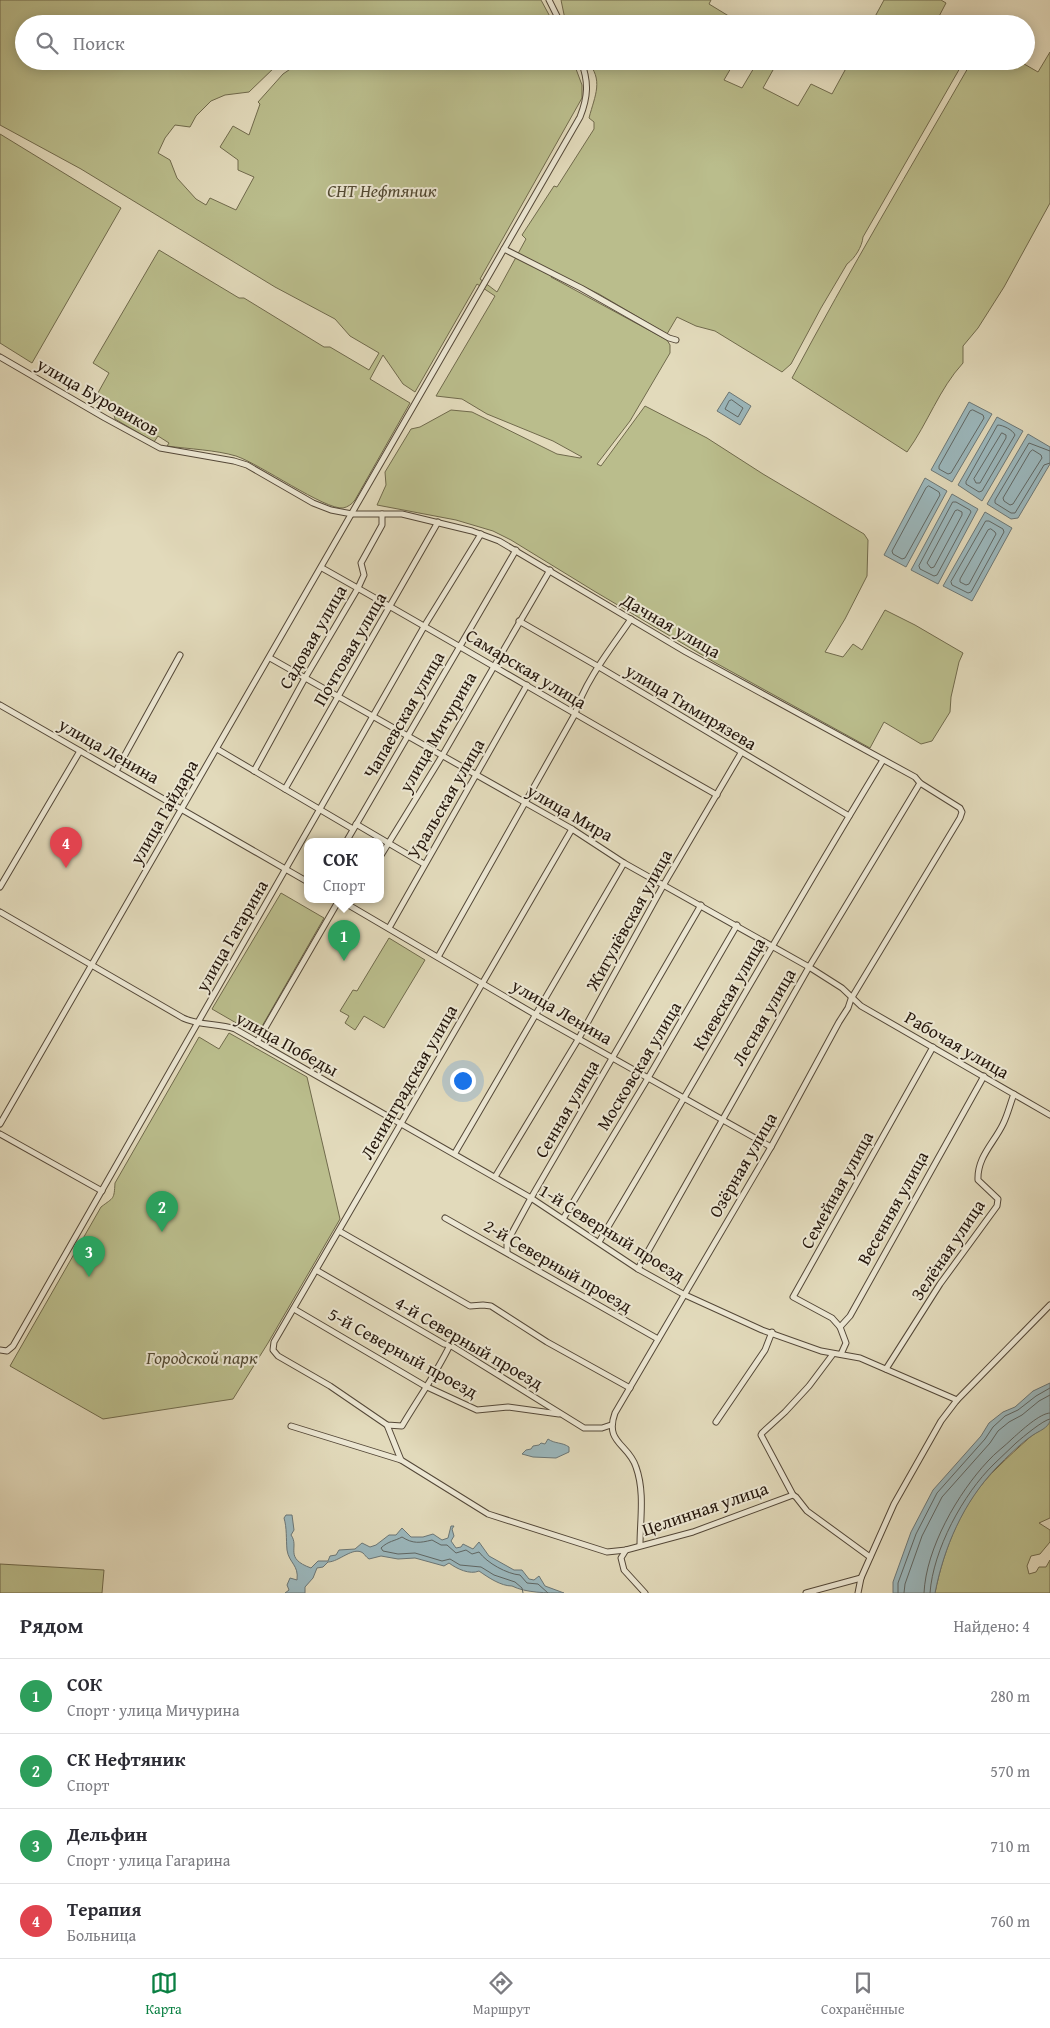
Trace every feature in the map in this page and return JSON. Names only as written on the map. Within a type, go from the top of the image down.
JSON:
[{"type":"street","points":[[549,0],[556,15]]},
{"type":"street","name":"улица Гайдара","points":[[0,1124],[322,568],[580,117],[586,103],[587,81],[584,70]]},
{"type":"street","points":[[504,249],[593,295],[669,338],[676,340]]},
{"type":"street","name":"улица Буровиков","points":[[0,357],[152,445],[168,450],[234,460],[257,470],[313,503],[331,510],[352,514]]},
{"type":"street","name":"Дачная улица","points":[[352,514],[402,514],[481,534],[516,550],[730,676],[915,777],[920,783],[960,808]]},
{"type":"street","name":"Садовая улица","points":[[254,771],[305,678],[358,588],[364,575],[361,563],[382,525],[382,514]]},
{"type":"street","name":"Почтовая улица","points":[[286,789],[438,522]]},
{"type":"street","name":"улица Гагарина","points":[[0,1350],[7,1351],[13,1346],[286,870],[372,716],[481,534]]},
{"type":"street","name":"Чапаевская улица","points":[[348,838],[516,550]]},
{"type":"street","name":"Самарская улица","points":[[322,568],[460,645],[575,714],[717,795]]},
{"type":"street","name":"улица Мичурина","points":[[384,850],[442,756],[493,664],[550,570]]},
{"type":"street","points":[[438,957],[575,714],[578,704],[599,667],[631,619]]},
{"type":"street","name":"улица Тимирязева","points":[[519,621],[849,816]]},
{"type":"street","points":[[116,771],[180,655]]},
{"type":"street","name":"улица Мира","points":[[270,658],[572,829],[624,862],[809,967],[842,988],[851,998]]},
{"type":"street","name":"Уральская улица","points":[[389,928],[527,685]]},
{"type":"street","name":"улица Ленина","points":[[0,705],[304,880]]},
{"type":"street","points":[[216,749],[319,809],[379,838]]},
{"type":"street","points":[[0,888],[80,751]]},
{"type":"street","name":"Жигулёвская улица","points":[[495,1177],[579,1038],[664,884],[741,753]]},
{"type":"street","name":"Киевская улица","points":[[599,1242],[685,1099],[772,946],[883,760]]},
{"type":"street","name":"Лесная улица","points":[[638,1269],[809,967],[920,783]]},
{"type":"street","name":"Озёрная улица","points":[[611,1425],[615,1413],[771,1147],[848,1008],[851,998],[960,818],[962,812],[960,808]]},
{"type":"street","name":"Ленинградская улица","points":[[387,1425],[330,1386],[278,1356],[273,1350],[274,1342],[572,829]]},
{"type":"street","points":[[384,840],[424,864]]},
{"type":"street","points":[[455,1153],[624,862]]},
{"type":"street","points":[[257,1042],[337,903]]},
{"type":"street","name":"улица Ленина","points":[[345,903],[483,982],[536,1015],[771,1147]]},
{"type":"street","points":[[352,907],[354,903]]},
{"type":"street","name":"Сенная улица","points":[[507,1252],[507,1242],[531,1198],[701,905]]},
{"type":"street","name":"улица Победы","points":[[0,912],[183,1018],[198,1024],[221,1024],[236,1029],[402,1123]]},
{"type":"street","name":"Московская улица","points":[[563,1219],[737,925]]},
{"type":"street","name":"Рабочая улица","points":[[851,998],[861,1006],[1050,1115]]},
{"type":"street","name":"Семейная улица","points":[[840,1327],[832,1318],[793,1297],[933,1047]]},
{"type":"street","name":"Весенняя улица","points":[[840,1327],[850,1316],[984,1076]]},
{"type":"street","name":"Зелёная улица","points":[[886,1369],[940,1284],[996,1206],[998,1199],[978,1180],[978,1170],[982,1159],[1003,1125],[1014,1094]]},
{"type":"street","name":"1-й Северный проезд","points":[[402,1123],[531,1198],[638,1269],[684,1294],[762,1330],[833,1354],[860,1358],[956,1400]]},
{"type":"street","points":[[0,1134],[102,1191]]},
{"type":"street","name":"2-й Северный проезд","points":[[445,1218],[658,1340]]},
{"type":"street","points":[[339,1231],[470,1306],[491,1306],[547,1342],[630,1388]]},
{"type":"street","name":"4-й Северный проезд","points":[[316,1270],[450,1346],[584,1428],[602,1428],[611,1425]]},
{"type":"street","points":[[858,1593],[861,1578],[894,1504],[926,1444],[956,1400],[1050,1305]]},
{"type":"street","name":"5-й Северный проезд","points":[[294,1309],[426,1386],[477,1410],[508,1407],[562,1414]]},
{"type":"street","points":[[840,1327],[846,1343],[841,1354]]},
{"type":"street","points":[[716,1422],[765,1350],[772,1332]]},
{"type":"street","points":[[401,1460],[387,1425],[402,1426],[426,1386],[438,1371],[450,1346]]},
{"type":"street","name":"Целинная улица","points":[[833,1354],[803,1393],[761,1435],[792,1495],[807,1511],[870,1557]]},
{"type":"street","points":[[611,1425],[615,1440],[631,1457],[638,1472],[641,1492],[640,1545]]},
{"type":"street","name":"Целинная улица","points":[[291,1426],[401,1460],[488,1514],[607,1552],[626,1550],[693,1532],[792,1495]]},
{"type":"street","name":"Целинная улица","points":[[626,1550],[621,1558],[624,1570],[645,1593]]},
{"type":"street","points":[[806,1593],[861,1578]]},
{"type":"green space","name":"СНТ Нефтяник","points":[[0,0],[541,0],[549,15],[15,15],[15,70],[272,70],[249,92],[225,95],[211,101],[196,116],[190,127],[175,125],[165,138],[158,153],[170,160],[177,178],[196,199],[206,205],[210,198],[236,210],[254,177],[238,170],[238,160],[220,147],[233,126],[249,135],[260,104],[258,102],[289,70],[576,70],[582,85],[582,98],[480,279],[497,292],[526,239],[522,235],[554,186],[557,187],[594,129],[594,122],[589,118],[597,88],[597,81],[593,70],[730,70],[724,80],[742,88],[753,70],[773,70],[763,88],[798,106],[811,84],[832,94],[845,70],[959,70],[863,237],[858,252],[847,264],[791,364],[782,372],[715,331],[696,326],[677,317],[667,334],[599,294],[554,272],[551,277],[667,340],[670,345],[670,353],[630,421],[597,464],[601,466],[645,406],[707,438],[864,534],[868,540],[867,576],[845,619],[825,652],[843,657],[853,644],[862,650],[885,610],[963,653],[951,697],[950,712],[932,741],[921,744],[884,722],[870,748],[714,662],[493,531],[456,520],[377,505],[386,485],[385,472],[411,429],[420,427],[451,410],[472,412],[557,454],[582,457],[553,441],[487,414],[462,399],[436,396],[495,296],[477,284],[415,392],[403,384],[383,355],[370,379],[410,403],[355,500],[347,507],[334,507],[322,502],[236,456],[167,446],[169,443],[158,436],[154,442],[115,419],[113,411],[94,400],[109,373],[93,363],[159,250],[239,298],[244,298],[324,347],[330,347],[369,370],[379,353],[350,336],[335,319],[275,287],[81,169],[0,125]]},
{"type":"green space","points":[[561,0],[711,0],[709,4],[727,15],[564,15]]},
{"type":"green space","points":[[884,0],[941,0],[946,3],[940,15],[876,15]]},
{"type":"green space","points":[[1050,52],[1050,203],[1004,287],[978,328],[963,346],[963,363],[940,395],[907,452],[792,378],[967,70],[1035,70],[1038,72]]},
{"type":"green space","points":[[0,134],[121,208],[32,363],[0,343]]},
{"type":"green space","points":[[281,893],[324,918],[257,1035],[212,1009]]},
{"type":"green space","points":[[389,938],[425,960],[384,1028],[364,1016],[355,1030],[345,1023],[349,1016],[340,1011],[353,990],[357,991]]},
{"type":"green space","name":"Городской парк","points":[[229,1033],[307,1077],[340,1219],[233,1399],[103,1419],[10,1366],[101,1207],[112,1198],[115,1183],[199,1037],[219,1049]]},
{"type":"green space","points":[[1050,1421],[1050,1518],[1039,1523],[1050,1530],[1050,1542],[1040,1554],[1031,1556],[1027,1566],[1029,1574],[1036,1572],[1039,1567],[1046,1567],[1050,1560],[1050,1593],[935,1593],[950,1542],[965,1509],[975,1494],[1002,1463]]},
{"type":"green space","points":[[0,1564],[104,1570],[102,1593],[0,1593]]},
{"type":"water","points":[[729,392],[751,406],[740,425],[717,411]]},
{"type":"water","points":[[969,402],[992,414],[952,482],[931,470]]},
{"type":"water","points":[[997,417],[1023,431],[982,501],[958,485]]},
{"type":"water","points":[[1028,434],[1050,447],[1050,464],[1018,518],[1011,519],[987,504]]},
{"type":"water","points":[[925,478],[947,491],[906,567],[884,555]]},
{"type":"water","points":[[952,494],[978,509],[938,584],[911,570]]},
{"type":"water","points":[[985,512],[1012,528],[972,601],[943,586]]},
{"type":"water","points":[[1050,1383],[1049,1423],[1009,1455],[974,1496],[956,1526],[944,1559],[935,1593],[893,1593],[893,1582],[911,1532],[933,1490],[981,1436],[989,1423],[1003,1412],[1015,1407],[1033,1391]]},
{"type":"water","points":[[548,1439],[569,1447],[569,1452],[556,1458],[533,1457],[522,1454],[533,1446],[541,1443],[545,1444]]},
{"type":"water","points":[[286,1515],[292,1515],[294,1530],[291,1535],[295,1556],[302,1564],[311,1568],[318,1561],[328,1561],[330,1556],[336,1555],[339,1550],[355,1549],[362,1543],[370,1547],[376,1545],[389,1535],[396,1535],[402,1528],[411,1537],[423,1537],[433,1534],[442,1540],[448,1538],[451,1526],[454,1526],[452,1529],[454,1536],[451,1541],[456,1548],[461,1547],[463,1544],[473,1549],[479,1542],[489,1556],[514,1570],[522,1570],[529,1579],[534,1580],[539,1576],[545,1586],[564,1593],[544,1593],[508,1586],[491,1579],[479,1571],[464,1571],[449,1563],[444,1566],[415,1558],[398,1559],[381,1556],[369,1559],[363,1553],[355,1551],[337,1560],[328,1562],[323,1567],[317,1568],[313,1578],[305,1587],[305,1593],[285,1593],[289,1590],[287,1585],[290,1578],[297,1580],[297,1571],[287,1550],[284,1518]]},
{"type":"place","name":"Терапия","points":[[66,868]]},
{"type":"place","name":"СОК","points":[[344,961]]},
{"type":"place","name":"СК Нефтяник","points":[[162,1232]]},
{"type":"place","name":"Дельфин","points":[[89,1277]]}]
